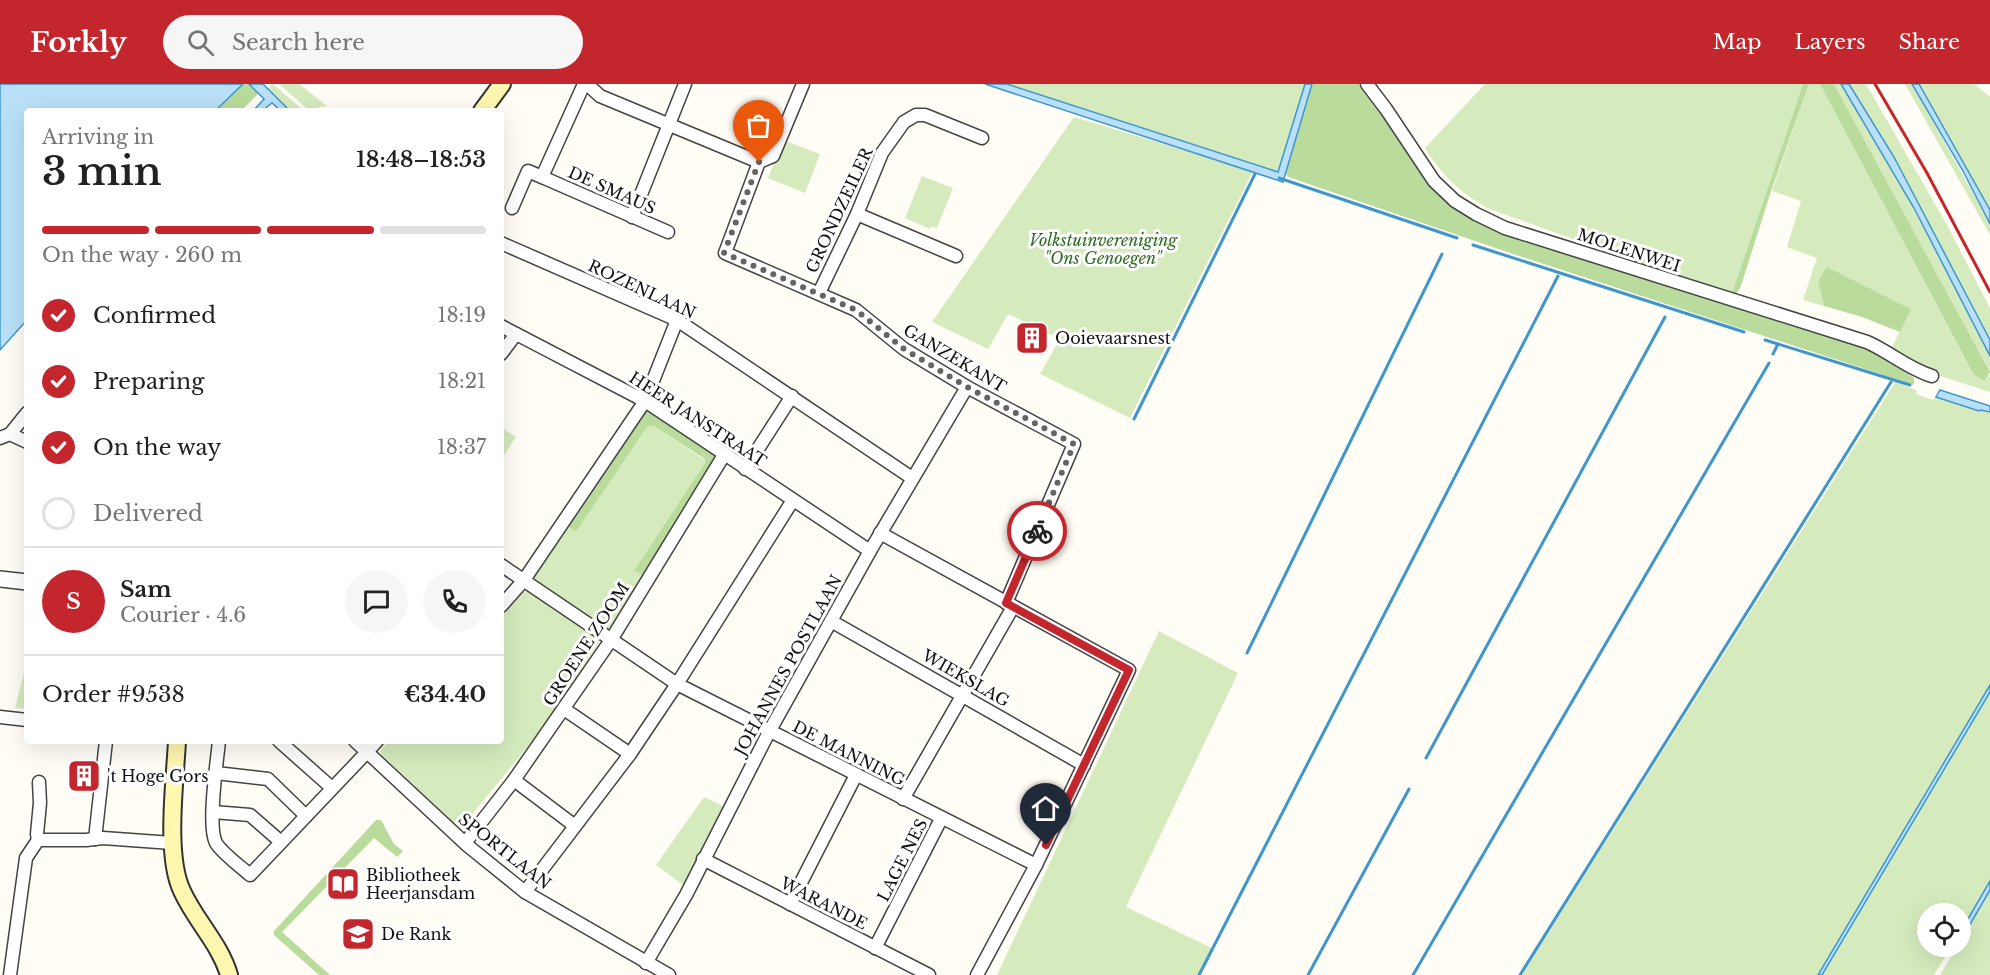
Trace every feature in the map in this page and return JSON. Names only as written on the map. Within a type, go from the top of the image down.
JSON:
[{"type":"main road","points":[[484,108],[502,84]]},
{"type":"main road","points":[[177,744],[172,843],[177,880],[182,893],[220,953],[229,975]]},
{"type":"street","points":[[512,208],[528,171],[542,177],[585,84],[603,90],[669,125],[759,162],[773,156],[803,84]]},
{"type":"street","points":[[632,218],[685,84]]},
{"type":"street","name":"MOLENWEI","points":[[1367,84],[1434,181],[1455,201],[1476,214],[1506,228],[1867,342],[1879,347],[1917,372],[1932,376]]},
{"type":"street","name":"GRONDZEILER","points":[[819,293],[857,214],[882,153],[904,122],[915,115],[925,115],[982,138]]},
{"type":"street","name":"GANZEKANT","points":[[759,162],[724,253],[856,310],[904,349],[967,387],[1074,444],[1009,605]]},
{"type":"street","name":"DE SMAUS","points":[[542,177],[668,232]]},
{"type":"street","points":[[857,214],[956,256]]},
{"type":"street","name":"ROZENLAAN","points":[[504,244],[677,320],[912,478]]},
{"type":"street","points":[[504,603],[524,580],[645,401],[677,320]]},
{"type":"street","name":"HEER JANSTRAAT","points":[[504,328],[645,401],[870,551]]},
{"type":"street","points":[[504,350],[516,334]]},
{"type":"street","name":"JOHANNES POSTLAAN","points":[[646,963],[686,895],[769,732],[880,533],[967,387]]},
{"type":"street","points":[[745,469],[792,396]]},
{"type":"street","points":[[24,416],[5,436],[24,441]]},
{"type":"street","name":"GROENE ZOOM","points":[[465,843],[514,780],[611,640],[724,455]]},
{"type":"street","points":[[525,892],[630,754],[793,500]]},
{"type":"street","points":[[880,533],[1129,670],[1036,865],[977,975]]},
{"type":"street","name":"DE MANNING","points":[[504,567],[677,684],[1036,865]]},
{"type":"street","points":[[0,579],[24,582]]},
{"type":"street","points":[[903,799],[1009,605]]},
{"type":"street","name":"WIEKSLAG","points":[[831,621],[1084,765]]},
{"type":"street","points":[[564,709],[630,754]]},
{"type":"street","points":[[0,717],[24,720]]},
{"type":"street","points":[[95,839],[106,744]]},
{"type":"street","points":[[219,744],[213,812],[214,836],[217,845],[250,875],[374,744]]},
{"type":"street","points":[[282,744],[332,788]]},
{"type":"street","name":"SPORTLAAN","points":[[358,744],[465,843],[525,892],[669,975]]},
{"type":"street","points":[[216,773],[268,779],[306,816]]},
{"type":"street","points":[[790,904],[856,775]]},
{"type":"street","points":[[514,780],[576,826]]},
{"type":"street","points":[[10,975],[26,858],[38,840],[39,782]]},
{"type":"street","points":[[213,812],[250,815],[281,842]]},
{"type":"street","name":"LAGE NES","points":[[875,948],[941,819]]},
{"type":"street","points":[[38,840],[103,838],[172,843]]},
{"type":"street","name":"WARANDE","points":[[703,859],[929,975]]},
{"type":"green space","points":[[243,84],[250,84],[259,93],[244,108],[218,108]]},
{"type":"green space","points":[[273,84],[301,108],[287,108],[267,89]]},
{"type":"green space","points":[[279,84],[299,84],[327,106],[307,108]]},
{"type":"green space","points":[[1007,84],[1305,84],[1278,172]]},
{"type":"green space","points":[[1312,84],[1359,84],[1373,98],[1427,179],[1475,220],[1877,350],[1914,378],[1914,385],[1513,254],[1288,177],[1285,172]]},
{"type":"green space","points":[[1485,84],[1803,84],[1731,296],[1487,208],[1468,196],[1445,175],[1425,148]]},
{"type":"green space","points":[[1803,84],[1809,84],[1771,191],[1741,286],[1735,296],[1731,296]]},
{"type":"green space","points":[[1809,84],[1820,84],[1972,373],[1984,380],[1990,374],[1990,392],[1925,371],[1891,349],[1911,309],[1827,268],[1818,281],[1824,306],[1803,300],[1817,258],[1787,247],[1801,201],[1772,191]]},
{"type":"green space","points":[[1820,84],[1834,84],[1990,372],[1984,381],[1973,374]]},
{"type":"green space","points":[[1834,84],[1841,84],[1914,208],[1990,356],[1990,372]]},
{"type":"green space","points":[[1849,84],[1866,84],[1947,225],[1990,308],[1990,340],[1894,157]]},
{"type":"green space","points":[[1905,84],[1912,84],[1990,224],[1990,235]]},
{"type":"green space","points":[[1919,84],[1974,84],[1990,97],[1990,210]]},
{"type":"green space","name":"Volkstuinvereniging \"Ons Genoegen\"","points":[[1074,117],[1253,171],[1130,418],[1040,374],[1060,339],[1008,314],[988,349],[932,322]]},
{"type":"green space","points":[[783,140],[820,154],[805,193],[768,178]]},
{"type":"green space","points":[[922,176],[953,188],[937,228],[931,226],[930,229],[905,218]]},
{"type":"green space","points":[[1827,267],[1911,309],[1900,332],[1862,317],[1824,306],[1818,281]]},
{"type":"green space","points":[[1896,381],[1917,391],[1916,394],[1933,400],[1936,397],[1979,411],[1990,412],[1990,685],[1818,975],[1522,975]]},
{"type":"green space","points":[[649,411],[718,457],[646,576],[634,571],[705,463],[705,459],[654,426],[647,427],[576,532],[567,526],[642,413]]},
{"type":"green space","points":[[654,426],[705,460],[705,463],[635,571],[646,576],[610,632],[535,581],[535,574],[567,526],[576,532],[647,427]]},
{"type":"green space","points":[[504,429],[516,437],[504,455]]},
{"type":"green space","points":[[528,591],[599,637],[599,643],[543,728],[460,829],[381,754],[381,749],[386,744],[504,744],[504,613],[523,592]]},
{"type":"green space","points":[[1159,631],[1238,673],[1126,907],[1214,949],[1201,975],[997,975]]},
{"type":"green space","points":[[24,673],[24,709],[15,708]]},
{"type":"green space","points":[[1990,692],[1990,881],[1971,914],[1971,903],[1917,903],[1917,957],[1945,957],[1934,975],[1822,975]]},
{"type":"green space","points":[[704,797],[725,807],[686,887],[656,865]]},
{"type":"green space","points":[[376,820],[381,820],[394,844],[403,851],[397,857],[374,838],[282,932],[330,975],[319,975],[274,935],[274,931]]},
{"type":"green space","points":[[1990,890],[1990,975],[1940,975],[1951,957],[1971,957],[1971,923]]},
{"type":"water","points":[[0,84],[243,84],[218,108],[24,108],[24,323],[0,350]]},
{"type":"water","points":[[249,84],[263,84],[287,108],[278,108],[272,103],[266,108],[256,108],[264,99]]},
{"type":"water","points":[[985,84],[1007,84],[1278,172],[1305,84],[1312,84],[1283,182]]},
{"type":"water","points":[[1841,84],[1849,84],[1894,157],[1990,340],[1990,356],[1914,208]]},
{"type":"water","points":[[1912,84],[1919,84],[1990,210],[1990,224],[1963,171]]},
{"type":"water","points":[[1940,390],[1990,406],[1990,412],[1979,411],[1936,397]]},
{"type":"water","points":[[1990,685],[1990,692],[1822,975],[1818,975]]},
{"type":"water","points":[[1990,881],[1990,890],[1971,923],[1971,914]]},
{"type":"waterway","points":[[1134,419],[1255,174]]},
{"type":"waterway","points":[[1279,178],[1457,238]]},
{"type":"waterway","points":[[1473,245],[1744,332]]},
{"type":"waterway","points":[[1247,653],[1442,254]]},
{"type":"waterway","points":[[1199,975],[1558,276]]},
{"type":"waterway","points":[[1426,758],[1665,317]]},
{"type":"waterway","points":[[1765,340],[1910,385]]},
{"type":"waterway","points":[[1773,354],[1778,344]]},
{"type":"waterway","points":[[1413,975],[1769,363]]},
{"type":"waterway","points":[[1520,975],[1891,382]]},
{"type":"waterway","points":[[1308,975],[1409,789]]},
{"type":"railway","points":[[1875,84],[1927,173],[1990,292]]},
{"type":"way so far","points":[[759,162],[724,253],[856,310],[904,349],[967,387],[1074,444],[1037,531]]},
{"type":"place","name":"Ooievaarsnest","points":[[1032,338]]},
{"type":"place","name":"'t Hoge Gors","points":[[84,776]]},
{"type":"place","name":"Bibliotheek Heerjansdam","points":[[343,884]]},
{"type":"place","name":"De Rank","points":[[358,934]]},
{"type":"route","points":[[1037,531],[1006,603],[1129,670],[1046,845]]}]
